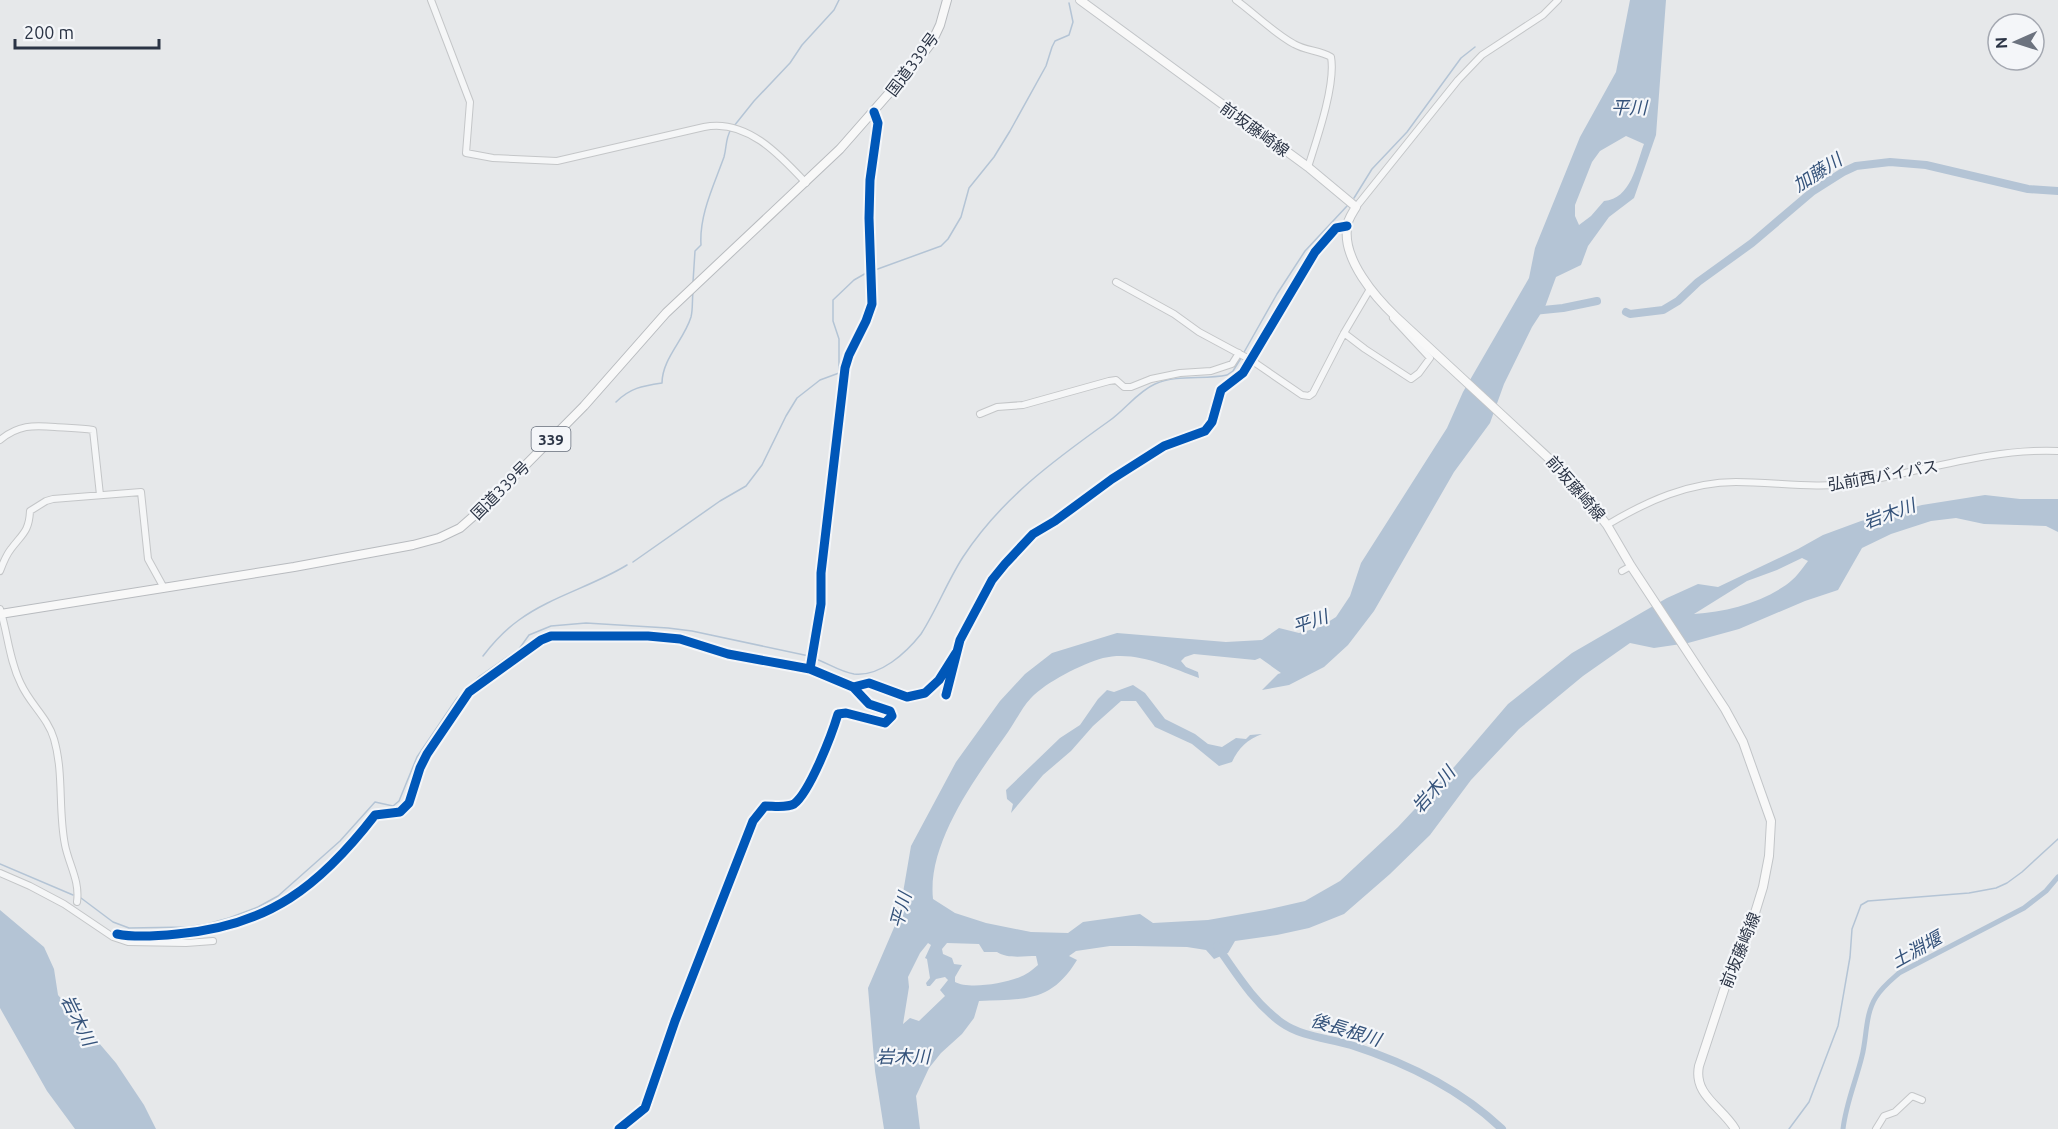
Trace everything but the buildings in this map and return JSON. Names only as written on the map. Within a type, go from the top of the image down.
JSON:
[{"type":"highway","name":"国道339号","points":[[0,612],[164,588],[413,546],[439,538],[460,528],[584,406],[666,313],[806,183],[874,112],[932,42],[940,25],[946,0]]},
{"type":"main road","name":"前坂藤崎線","points":[[1080,0],[1308,167],[1356,207]]},
{"type":"main road","points":[[1347,226],[1356,207]]},
{"type":"main road","name":"前坂藤崎線","points":[[1347,226],[1346,236],[1351,253],[1370,289],[1570,478],[1607,525],[1725,709],[1743,742],[1768,813],[1771,830],[1763,886],[1750,929],[1725,987],[1697,1072],[1698,1084],[1702,1093],[1726,1116],[1735,1129]]},
{"type":"street","points":[[431,0],[470,102],[466,153],[493,158],[557,161],[723,124],[751,135],[783,159],[806,183]]},
{"type":"street","points":[[1236,0],[1292,44],[1305,49],[1321,51],[1331,57],[1332,66],[1326,107],[1308,167]]},
{"type":"street","points":[[1356,207],[1458,80],[1482,55],[1543,15],[1558,0]]},
{"type":"street","points":[[810,669],[820,604],[821,573],[845,368],[872,303],[870,180],[878,123],[874,112]]},
{"type":"street","points":[[980,414],[997,407],[1023,405],[1109,381],[1116,380],[1124,387],[1131,387],[1151,379],[1180,373],[1217,370],[1232,364],[1244,356],[1315,252],[1336,228],[1347,226]]},
{"type":"street","points":[[1116,282],[1244,356],[1302,395],[1309,396],[1312,395],[1370,289]]},
{"type":"street","points":[[1344,333],[1412,379],[1430,358],[1392,317],[1393,313]]},
{"type":"street","points":[[853,687],[869,683],[907,697],[925,693],[939,680],[956,652],[992,580],[1033,534],[1164,446],[1205,431],[1212,422],[1221,390],[1243,373],[1244,356]]},
{"type":"street","points":[[0,440],[25,426],[42,425],[93,430],[100,495]]},
{"type":"street","name":"弘前西バイパス","points":[[1607,525],[1656,498],[1711,483],[1818,486],[1854,483],[2002,453],[2058,450]]},
{"type":"street","points":[[0,570],[11,548],[23,536],[32,508],[53,499],[141,492],[148,559],[164,588]]},
{"type":"street","points":[[1622,571],[1632,566]]},
{"type":"street","points":[[0,612],[15,672],[21,686],[45,720],[54,738],[65,848],[76,876],[76,902]]},
{"type":"street","points":[[117,934],[156,936],[196,933],[250,918],[279,906],[294,896],[318,878],[359,836],[375,815],[400,813],[409,803],[427,754],[469,692],[541,640],[552,636],[680,639],[728,654],[810,669],[853,687],[869,704],[890,711],[892,716],[885,723],[846,713],[838,714],[811,778],[797,800],[787,806],[765,806],[753,822],[675,1021],[645,1108],[619,1129]]},
{"type":"street","points":[[946,695],[956,652]]},
{"type":"street","points":[[0,873],[64,904],[113,937],[128,942],[213,941]]},
{"type":"street","points":[[1876,1129],[1884,1116],[1895,1112],[1912,1096],[1922,1100]]},
{"type":"water","name":"平川","points":[[1630,0],[1666,0],[1656,135],[1634,198],[1609,217],[1588,246],[1581,265],[1556,277],[1545,307],[1532,327],[1504,384],[1490,423],[1454,472],[1374,611],[1348,645],[1324,667],[1289,685],[1262,690],[1281,673],[1260,658],[1255,660],[1194,654],[1181,661],[1186,667],[1198,672],[1199,678],[1152,661],[1115,656],[1094,661],[1055,680],[1031,698],[969,789],[946,833],[938,855],[933,877],[933,899],[955,913],[986,923],[1031,932],[1068,933],[1083,922],[1140,914],[1153,923],[1208,920],[1305,901],[1340,881],[1398,827],[1455,766],[1508,704],[1572,653],[1667,598],[1698,584],[1718,587],[1823,535],[1861,521],[1922,505],[1985,495],[2020,499],[2058,499],[2058,532],[2046,526],[1984,524],[1956,518],[1931,521],[1891,534],[1862,548],[1838,590],[1805,601],[1739,629],[1688,643],[1654,648],[1630,643],[1583,676],[1519,729],[1471,780],[1430,835],[1344,914],[1309,928],[1235,941],[1228,953],[1214,959],[1206,950],[1187,947],[1110,946],[1076,951],[1069,956],[1077,960],[1067,974],[1046,991],[1035,996],[1010,1000],[979,1001],[974,1018],[929,1068],[916,1096],[920,1129],[884,1129],[875,1071],[868,988],[899,916],[911,846],[956,762],[1000,701],[1025,674],[1052,653],[1117,633],[1226,642],[1262,640],[1279,628],[1299,633],[1320,627],[1336,617],[1350,596],[1361,563],[1447,428],[1463,392],[1529,278],[1535,248],[1580,137],[1616,72]],"holes":[[[1626,136],[1644,144],[1635,171],[1626,188],[1613,199],[1604,201],[1591,216],[1579,225],[1575,216],[1575,205],[1592,162],[1600,151]],[[1802,558],[1808,561],[1789,583],[1765,597],[1730,609],[1694,614],[1747,581]],[[928,943],[931,945],[925,958],[930,978],[926,983],[930,986],[936,979],[945,977],[948,980],[940,990],[945,996],[919,1021],[910,1018],[903,1024],[909,987],[908,977],[920,953]],[[947,943],[979,944],[984,952],[997,952],[1011,956],[1036,956],[1038,965],[1028,973],[1011,980],[980,985],[961,984],[955,982],[955,977],[962,965],[954,964],[952,958],[943,954],[942,949]]]},
{"type":"water","points":[[1133,685],[1145,693],[1165,719],[1195,734],[1208,744],[1222,747],[1236,738],[1246,739],[1250,735],[1262,734],[1244,745],[1232,762],[1219,766],[1192,744],[1155,727],[1136,701],[1121,701],[1093,726],[1071,751],[1043,775],[1011,813],[1013,804],[1007,799],[1006,790],[1060,738],[1080,725],[1107,690],[1114,692]]},
{"type":"water","name":"岩木川","points":[[0,910],[44,947],[54,969],[58,995],[116,1063],[144,1105],[156,1129],[75,1129],[47,1091],[0,1008]]},
{"type":"waterway","points":[[734,126],[790,63],[802,45],[834,10],[839,0]]},
{"type":"waterway","points":[[875,270],[941,246],[948,239],[961,217],[969,188],[994,157],[1010,131],[1046,66],[1055,41],[1069,35],[1073,22],[1069,3]]},
{"type":"waterway","points":[[1354,198],[1372,169],[1407,132],[1461,58],[1475,47]]},
{"type":"waterway","points":[[693,282],[695,251],[701,245],[705,211],[731,129]]},
{"type":"waterway","name":"加藤川","points":[[1626,312],[1630,314],[1663,310],[1678,301],[1698,282],[1752,243],[1813,191],[1856,166],[1890,162],[1926,165],[2028,189],[2058,191]]},
{"type":"waterway","points":[[1243,354],[1277,294],[1305,251],[1347,206]]},
{"type":"waterway","points":[[633,562],[720,501],[746,486],[762,465],[797,398],[820,380],[839,373],[839,339],[833,321],[833,300],[854,280],[868,272]]},
{"type":"waterway","points":[[616,402],[637,388],[662,383],[669,358],[684,334],[691,317],[693,292]]},
{"type":"waterway","name":"加藤川","points":[[1533,311],[1597,301]]},
{"type":"waterway","points":[[813,658],[854,674],[873,672],[892,662],[921,634],[957,566],[978,536],[1029,482],[1115,417],[1149,387],[1173,379],[1227,375],[1233,371],[1241,358]]},
{"type":"waterway","points":[[483,656],[504,632],[531,612],[627,565]]},
{"type":"waterway","points":[[81,898],[113,922],[129,928],[188,927],[207,924],[258,907],[278,896],[340,841],[375,802],[393,806],[399,801],[417,757],[457,698],[480,676],[519,649],[529,635],[551,626],[586,623],[668,628],[809,656]]},
{"type":"waterway","points":[[1789,1129],[1809,1102],[1838,1026],[1850,957],[1852,929],[1861,905],[1868,901],[1969,893],[1996,888],[2022,872],[2058,839]]},
{"type":"waterway","points":[[0,864],[73,895]]},
{"type":"waterway","name":"土淵堰","points":[[1843,1129],[1862,1056],[1868,1018],[1872,1004],[1881,990],[1899,973],[2024,908],[2046,891],[2058,877]]},
{"type":"waterway","name":"後長根川","points":[[1217,946],[1254,997],[1282,1023],[1315,1037],[1351,1045],[1392,1060],[1431,1078],[1468,1101],[1502,1129]]},
{"type":"cycle path","points":[[810,669],[821,604],[821,573],[845,368],[872,304],[870,180],[878,123],[874,112]]},
{"type":"cycle path","points":[[946,695],[960,640],[992,580],[1005,564],[1033,534],[1055,521],[1112,479],[1164,446],[1205,431],[1212,422],[1221,390],[1243,373],[1315,252],[1336,228],[1347,226]]},
{"type":"cycle path","points":[[117,934],[155,936],[210,930],[266,912],[290,898],[334,862],[375,815],[400,812],[409,803],[427,754],[469,692],[541,640],[551,636],[648,636],[680,639],[728,654],[810,669],[853,687],[869,683],[907,697],[925,693],[939,680],[956,653]]},
{"type":"cycle path","points":[[619,1129],[645,1108],[675,1021],[753,821],[765,806],[791,805],[800,798],[820,762],[838,714],[846,713],[885,723],[892,716],[890,711],[869,704],[853,687]]}]
